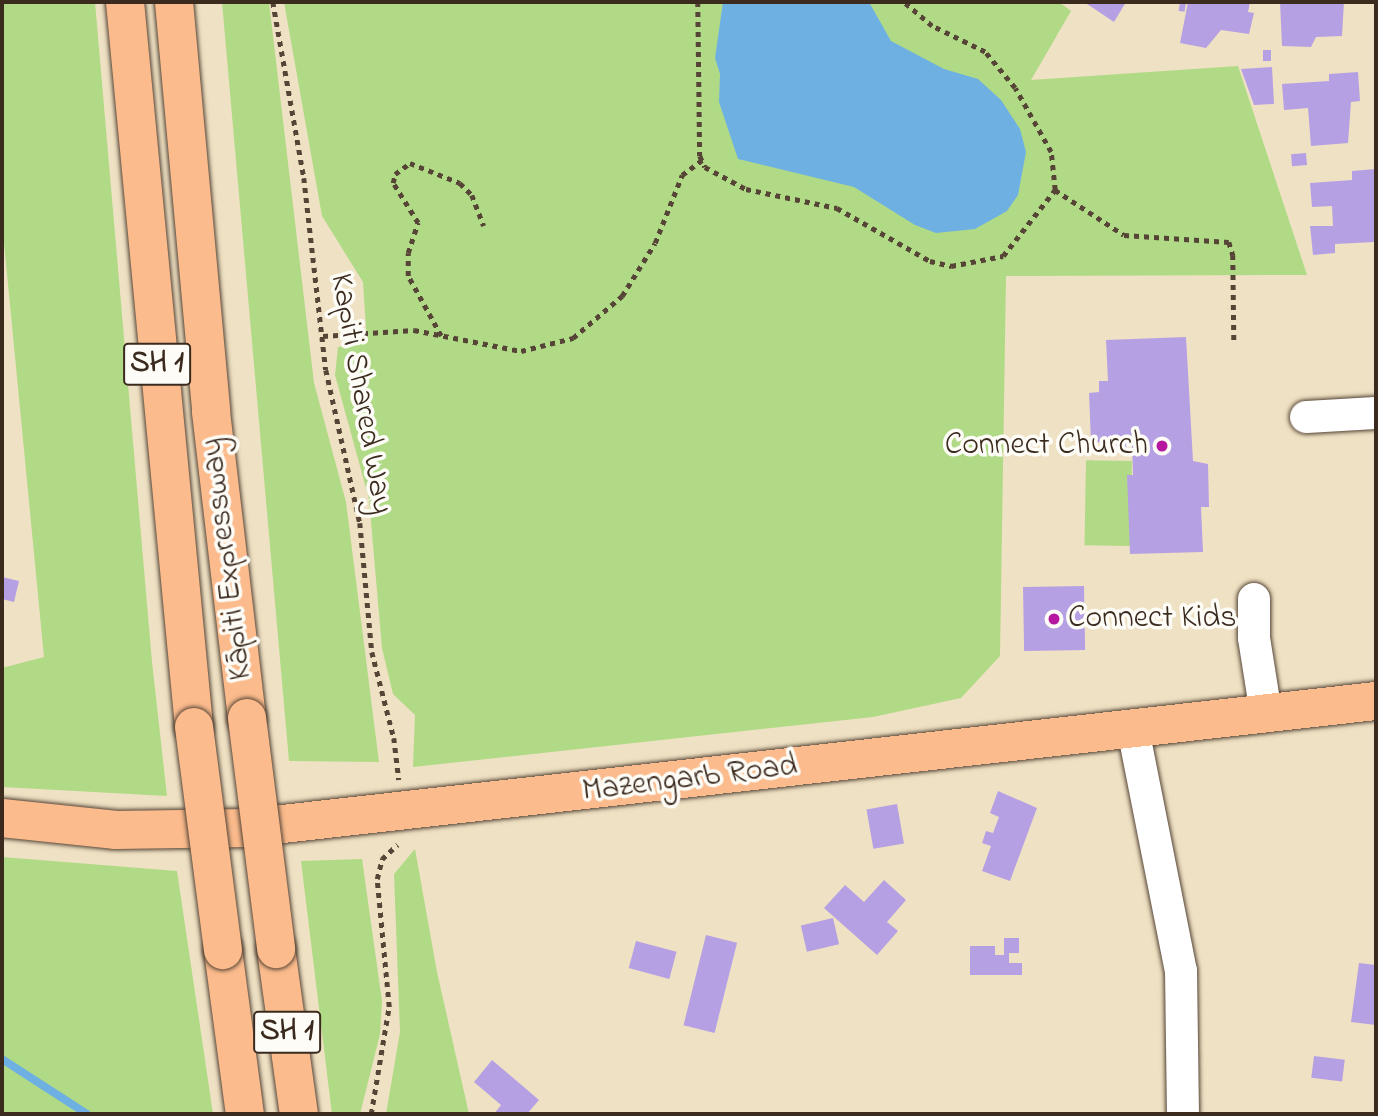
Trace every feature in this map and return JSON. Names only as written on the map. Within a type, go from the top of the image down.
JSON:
[{"type":"main road","name":"Kāpiti Expressway","points":[[125,2],[194,727],[245,1114]]},
{"type":"main road","name":"Kāpiti Expressway","points":[[174,2],[211,412],[247,718],[299,1114]]},
{"type":"main road","name":"Mazengarb Road","points":[[2,818],[127,830],[247,828],[1376,701]]},
{"type":"lane","points":[[1306,417],[1376,413]]},
{"type":"lane","points":[[1254,599],[1254,638],[1266,714]]},
{"type":"lane","points":[[1133,729],[1181,971],[1183,1114]]},
{"type":"path","name":"Kapiti Shared Way","points":[[273,2],[304,177],[326,370],[360,523],[372,652],[394,738],[400,786]]},
{"type":"path","points":[[698,2],[702,160],[718,176],[746,189],[837,208],[909,252],[951,266],[1003,256],[1055,190],[1051,152],[996,64],[985,52],[932,26],[903,2]]},
{"type":"path","points":[[323,336],[395,330],[521,351],[573,338],[622,296],[655,243],[682,176],[702,160]]},
{"type":"path","points":[[441,337],[408,276],[408,253],[418,223],[393,183],[395,174],[410,163],[460,183],[476,202],[484,226]]},
{"type":"path","points":[[1055,190],[1124,235],[1228,242],[1234,272],[1234,342]]},
{"type":"path","points":[[370,1114],[389,1007],[377,878],[382,859],[403,842]]},
{"type":"green space","points":[[2,2],[95,2],[152,662],[167,796],[2,787],[2,668],[44,657],[2,222]]},
{"type":"green space","points":[[222,2],[269,2],[314,383],[346,502],[379,762],[289,761]]},
{"type":"green space","points":[[284,2],[1059,2],[1071,11],[1031,80],[1238,66],[1307,275],[1006,276],[1000,656],[961,698],[873,717],[413,767],[415,715],[393,694],[382,648],[369,499],[335,375],[338,347],[367,343],[363,282],[322,216]]},
{"type":"green space","points":[[1086,460],[1132,461],[1131,546],[1085,545]]},
{"type":"green space","points":[[415,849],[437,972],[469,1114],[386,1114],[400,1032],[394,874]]},
{"type":"green space","points":[[2,857],[177,871],[213,1114],[2,1114]]},
{"type":"green space","points":[[362,859],[382,1001],[380,1034],[360,1114],[332,1114],[301,861]]},
{"type":"water","points":[[723,2],[869,2],[891,41],[944,69],[978,79],[1001,100],[1020,129],[1026,152],[1018,195],[1007,211],[975,229],[936,233],[915,225],[854,187],[738,159],[719,102],[720,74],[715,58]]},
{"type":"building","points":[[1084,2],[1126,2],[1114,22]]},
{"type":"building","points":[[1180,2],[1186,3],[1185,12],[1179,11]]},
{"type":"building","points":[[1188,2],[1250,2],[1248,12],[1254,13],[1249,34],[1221,30],[1206,48],[1180,43]]},
{"type":"building","points":[[1280,2],[1344,2],[1342,36],[1316,37],[1311,47],[1282,46]]},
{"type":"building","points":[[1263,50],[1271,50],[1271,61],[1263,61]]},
{"type":"building","points":[[1272,67],[1274,104],[1254,105],[1241,69]]},
{"type":"building","points":[[1358,72],[1360,101],[1351,102],[1348,143],[1311,146],[1308,108],[1284,110],[1282,84],[1329,81],[1329,74]]},
{"type":"building","points":[[1306,153],[1307,165],[1292,166],[1291,154]]},
{"type":"building","points":[[1376,169],[1374,242],[1335,244],[1335,253],[1313,255],[1310,226],[1333,226],[1332,206],[1312,207],[1310,183],[1352,180],[1352,171]]},
{"type":"building","name":"Connect Church","points":[[1186,337],[1193,461],[1208,464],[1209,507],[1201,507],[1203,552],[1130,554],[1127,475],[1133,475],[1132,442],[1127,442],[1127,449],[1116,449],[1116,443],[1091,442],[1089,393],[1099,392],[1099,381],[1108,381],[1106,340]]},
{"type":"building","points":[[2,577],[19,581],[14,602],[2,599]]},
{"type":"building","name":"Connect Kids","points":[[1084,586],[1085,650],[1024,651],[1023,587]]},
{"type":"building","points":[[998,791],[1037,808],[1010,881],[982,871],[991,846],[982,843],[986,831],[993,833],[999,817],[990,813]]},
{"type":"building","points":[[897,804],[904,843],[873,849],[866,809]]},
{"type":"building","points":[[884,880],[906,900],[887,922],[898,931],[877,955],[824,908],[845,885],[864,902]]},
{"type":"building","points":[[833,918],[839,944],[807,952],[801,925]]},
{"type":"building","points":[[706,935],[737,943],[715,1033],[684,1025]]},
{"type":"building","points":[[1004,938],[1019,938],[1019,953],[1009,953],[1009,963],[1022,963],[1022,975],[970,975],[970,946],[995,946],[995,955],[1004,955]]},
{"type":"building","points":[[636,941],[677,952],[669,979],[629,968]]},
{"type":"building","points":[[1359,963],[1376,965],[1376,1025],[1351,1022]]},
{"type":"building","points":[[1314,1056],[1345,1060],[1342,1082],[1311,1078]]},
{"type":"building","points":[[492,1060],[539,1100],[527,1114],[494,1114],[501,1105],[474,1082]]},
{"type":"waterway","points":[[2,1059],[87,1114]]},
{"type":"place","name":"Connect Church","points":[[1162,446]]},
{"type":"place","name":"Connect Kids","points":[[1054,619]]}]
